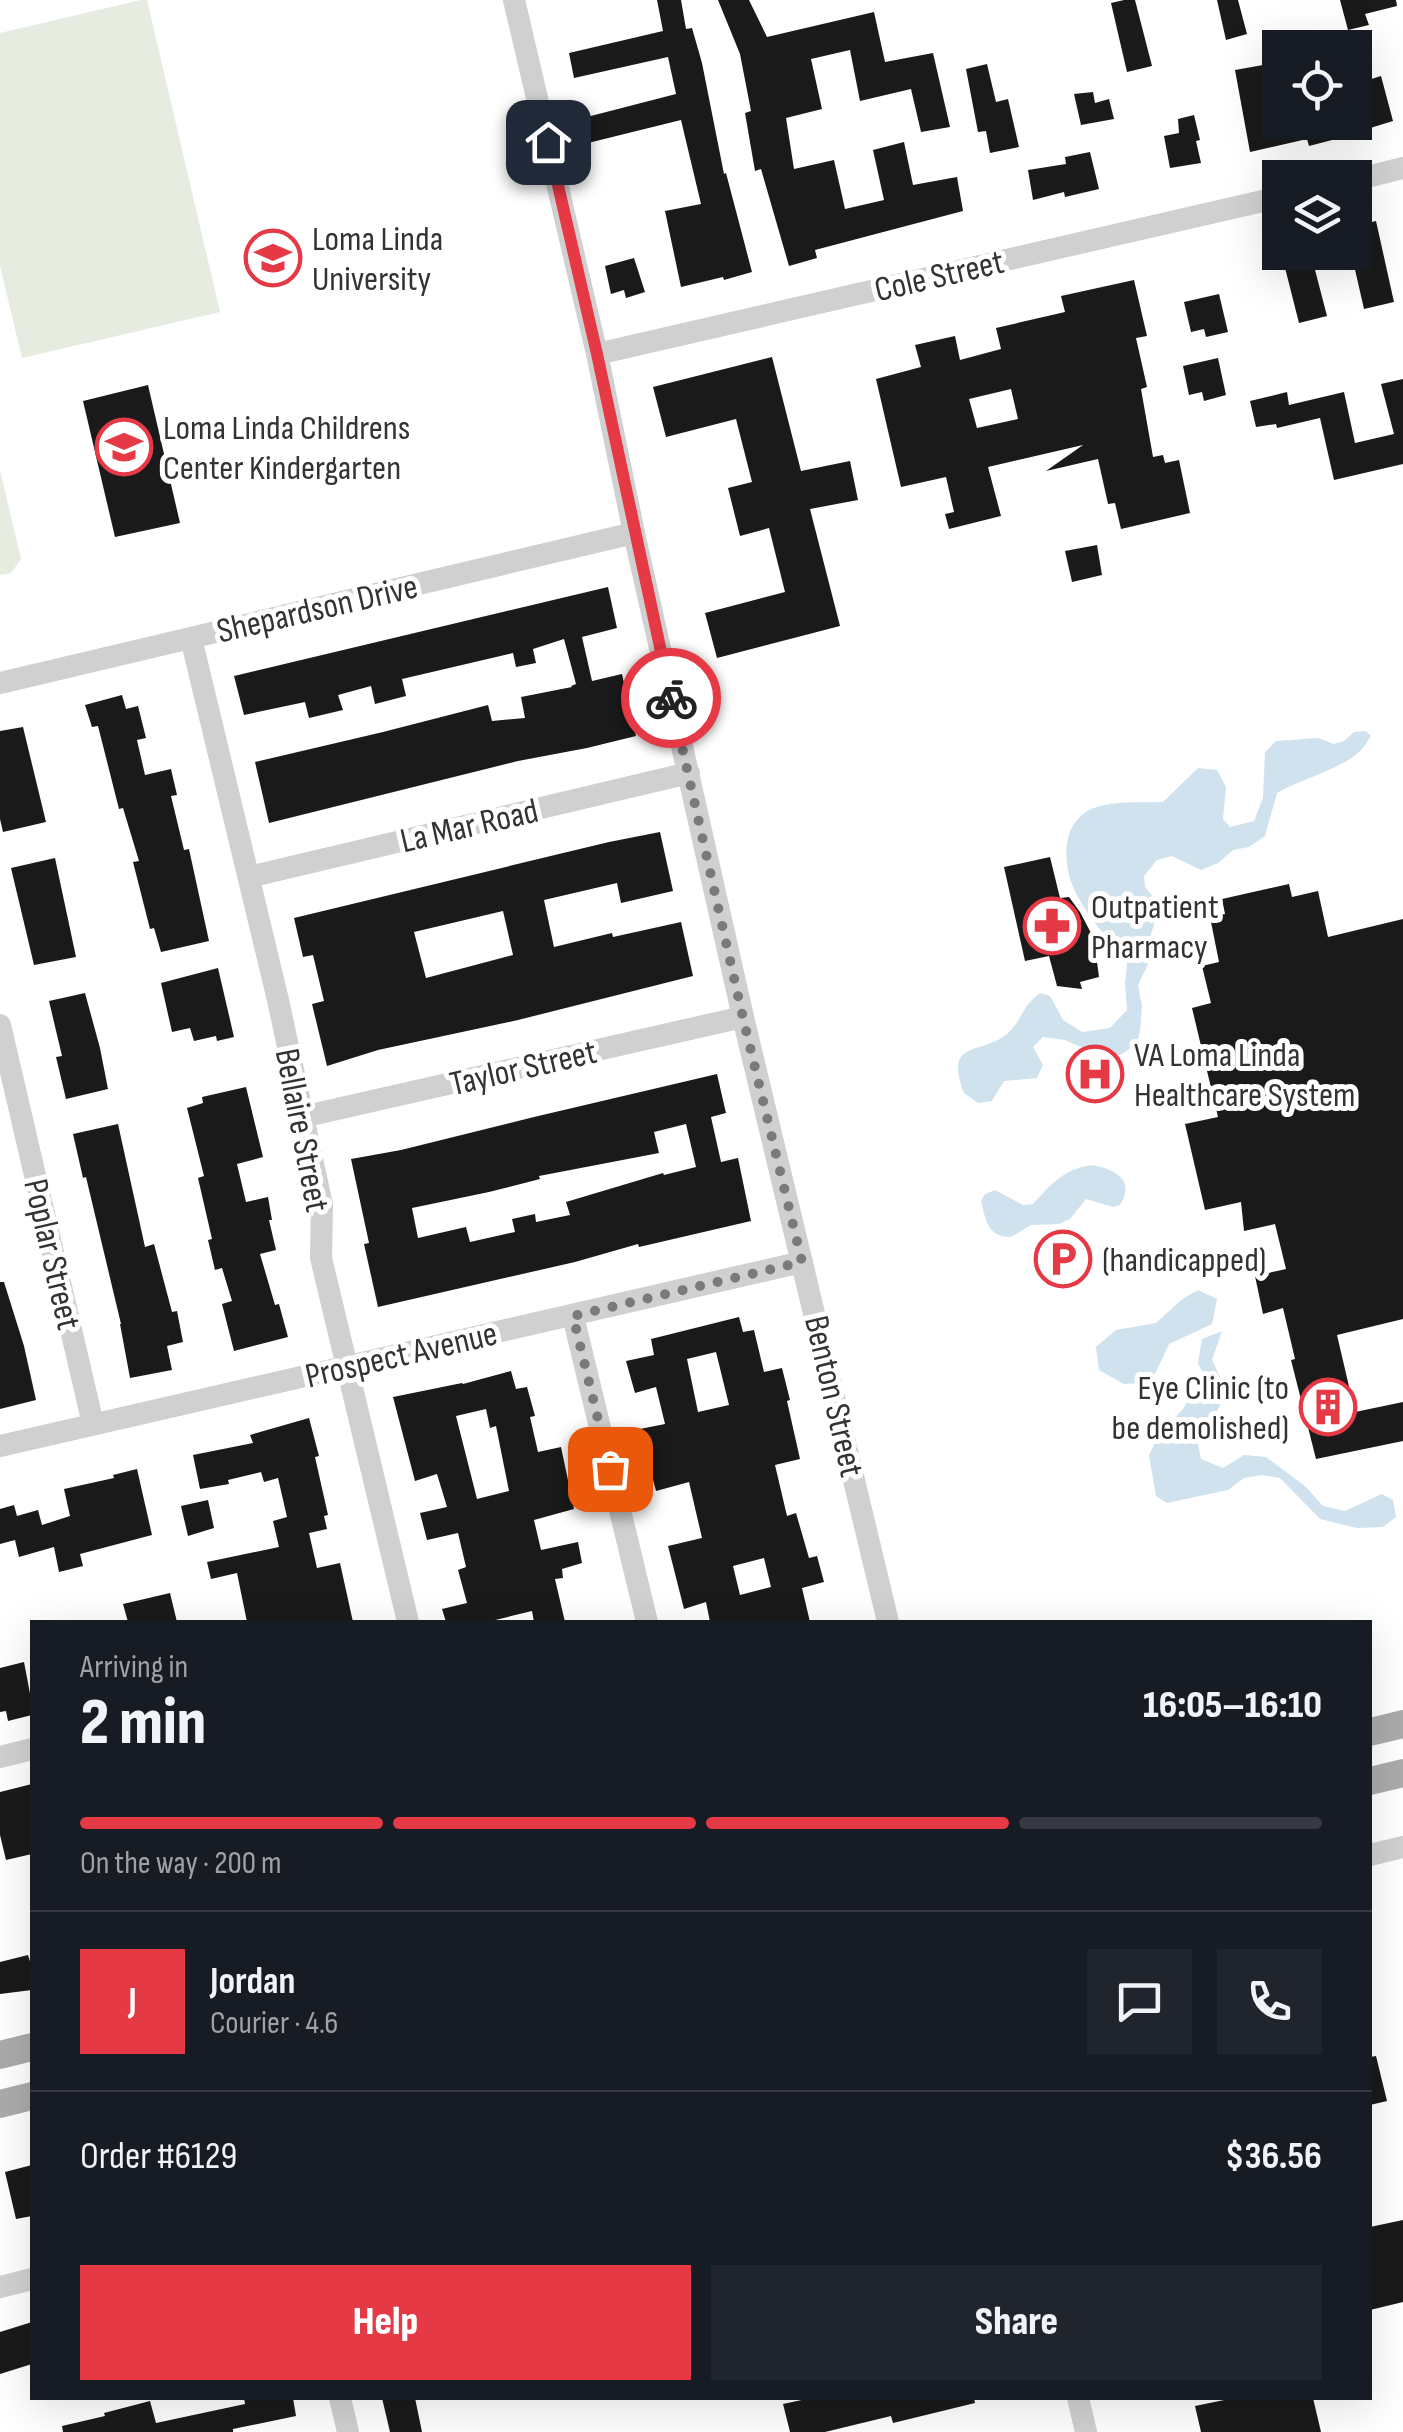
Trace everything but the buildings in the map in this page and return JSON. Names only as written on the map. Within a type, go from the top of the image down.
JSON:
[{"type":"main road","points":[[1372,1732],[1403,1724]]},
{"type":"main road","points":[[1372,1781],[1403,1773]]},
{"type":"main road","points":[[0,2055],[30,2048]]},
{"type":"main road","points":[[0,2104],[30,2096]]},
{"type":"street","name":"Benton Street","points":[[514,0],[597,354],[743,1018],[888,1620]]},
{"type":"street","points":[[1372,176],[1403,168]]},
{"type":"street","name":"Cole Street","points":[[597,354],[1262,201]]},
{"type":"street","name":"Shepardson Drive","points":[[0,682],[634,532]]},
{"type":"street","name":"Bellaire Street","points":[[190,638],[249,876],[322,1205],[321,1258],[408,1620]]},
{"type":"street","name":"La Mar Road","points":[[249,876],[688,773]]},
{"type":"street","name":"Taylor Street","points":[[302,1117],[743,1018]]},
{"type":"street","name":"Poplar Street","points":[[0,1025],[93,1424]]},
{"type":"street","name":"Prospect Avenue","points":[[0,1446],[802,1262]]},
{"type":"street","points":[[573,1316],[647,1620]]},
{"type":"street","points":[[0,1757],[30,1750]]},
{"type":"street","points":[[1372,1855],[1403,1847]]},
{"type":"street","points":[[0,2286],[30,2279]]},
{"type":"street","points":[[340,2400],[348,2432]]},
{"type":"street","points":[[1078,2400],[1086,2432]]},
{"type":"shaded area","points":[[147,0],[220,312],[22,358],[0,266],[0,33]]},
{"type":"shaded area","points":[[0,470],[21,559],[11,573],[0,575]]},
{"type":"water","points":[[1366,731],[1371,736],[1353,757],[1277,793],[1265,836],[1249,847],[1233,850],[1218,863],[1201,870],[1172,856],[1157,860],[1144,876],[1157,915],[1145,953],[1148,964],[1138,985],[1142,1006],[1136,1045],[1120,1055],[1101,1056],[1065,1040],[1043,1037],[1033,1047],[1043,1065],[1037,1078],[1004,1081],[992,1101],[978,1103],[964,1093],[959,1075],[963,1055],[1011,1030],[1040,993],[1050,996],[1063,1020],[1082,1032],[1110,1028],[1127,1010],[1127,964],[1082,904],[1068,872],[1069,834],[1083,814],[1111,804],[1163,802],[1198,768],[1217,770],[1226,787],[1223,819],[1230,827],[1254,821],[1263,798],[1265,752],[1276,741],[1318,738],[1334,744],[1354,732]]},
{"type":"water","points":[[1094,1165],[1121,1178],[1126,1189],[1120,1205],[1113,1207],[1086,1199],[1070,1219],[1059,1224],[1031,1225],[1011,1237],[992,1231],[981,1201],[985,1194],[995,1190],[1023,1205],[1033,1204],[1067,1173]]},
{"type":"water","points":[[1198,1290],[1217,1299],[1212,1324],[1169,1344],[1155,1374],[1140,1383],[1124,1384],[1099,1370],[1096,1347],[1116,1330],[1156,1323]]},
{"type":"water","points":[[1222,1331],[1212,1360],[1224,1385],[1220,1406],[1197,1440],[1201,1459],[1223,1468],[1244,1455],[1266,1457],[1305,1486],[1323,1506],[1345,1511],[1382,1494],[1393,1500],[1396,1517],[1383,1527],[1357,1528],[1320,1519],[1280,1478],[1262,1475],[1244,1478],[1228,1490],[1167,1503],[1156,1496],[1149,1455],[1159,1435],[1183,1409],[1204,1375],[1198,1363],[1202,1339]]},
{"type":"way so far","points":[[610,1469],[573,1316],[802,1262],[671,698]]},
{"type":"place","name":"Loma Linda University","points":[[273,258]]},
{"type":"place","name":"Loma Linda Childrens Center Kindergarten","points":[[124,447]]},
{"type":"place","name":"Outpatient Pharmacy","points":[[1052,926]]},
{"type":"place","name":"VA Loma Linda Healthcare System","points":[[1095,1074]]},
{"type":"place","name":"(handicapped)","points":[[1063,1259]]},
{"type":"place","name":"Eye Clinic (to be demolished)","points":[[1328,1407]]},
{"type":"route","points":[[548,142],[671,698]]}]
